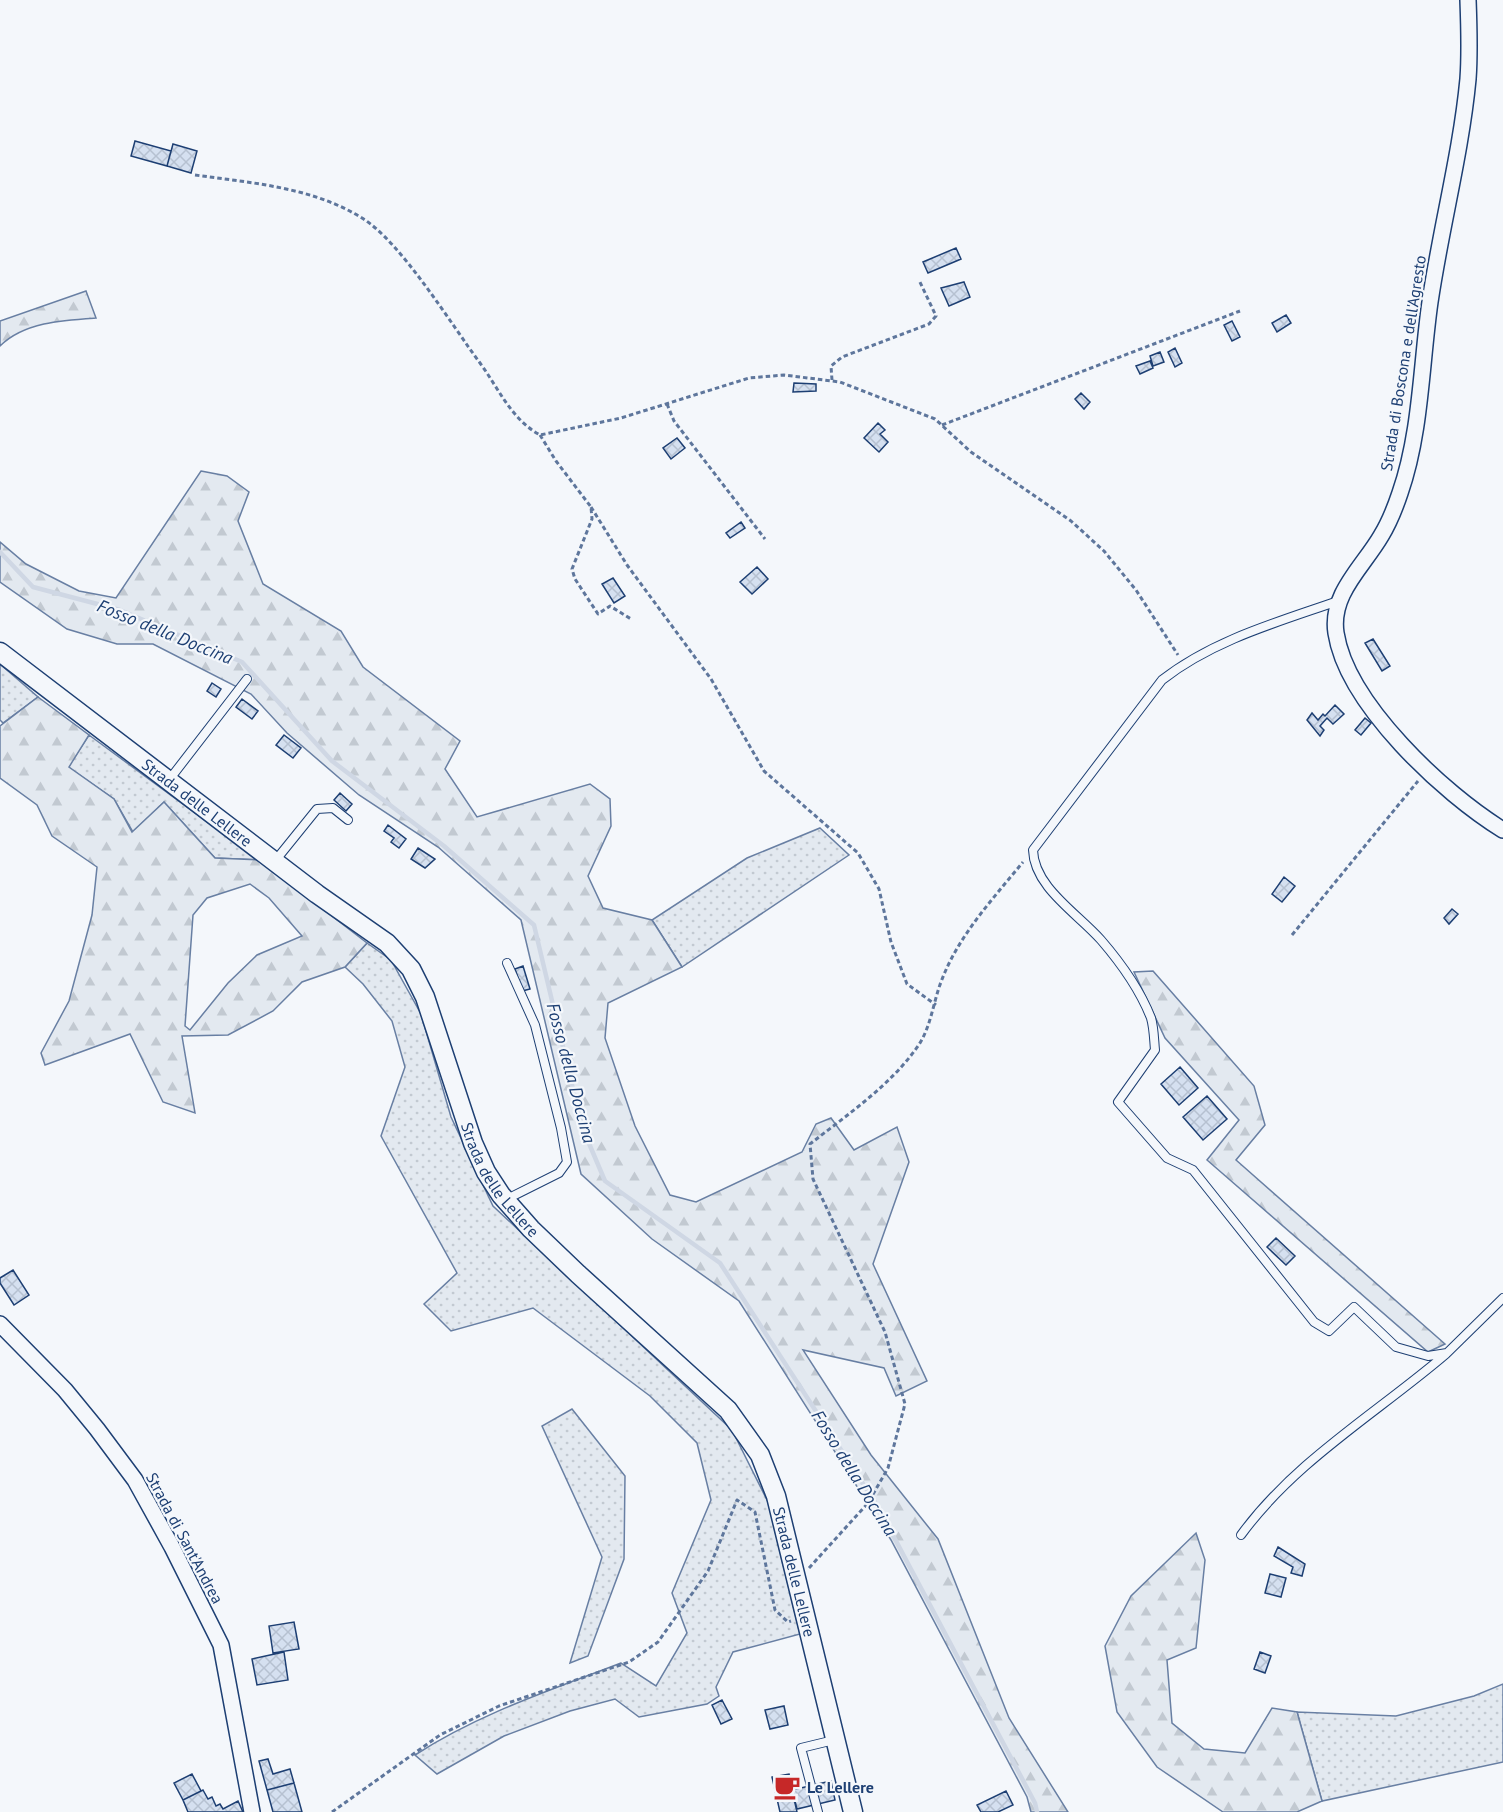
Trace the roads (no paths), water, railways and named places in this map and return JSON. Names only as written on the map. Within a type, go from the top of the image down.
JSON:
[{"type":"street","name":"Strada di Boscona e dell'Agresto","points":[[1338,601],[1382,536],[1396,504],[1409,460],[1431,299],[1466,95],[1469,57],[1468,0]]},
{"type":"street","points":[[1338,601],[1336,632],[1346,668],[1386,726],[1427,771],[1503,830]]},
{"type":"street","name":"Strada delle Lellere","points":[[0,652],[275,861],[387,942],[411,969],[425,997],[441,1040],[473,1143],[486,1173],[505,1200],[562,1259],[728,1410],[746,1432],[760,1455],[776,1496],[853,1812]]},
{"type":"street","name":"Strada di Sant'Andrea","points":[[0,1324],[64,1390],[97,1429],[135,1480],[172,1547],[221,1646],[252,1812]]},
{"type":"lane","points":[[1338,601],[1253,631],[1187,660],[1162,680],[1033,850],[1033,866],[1101,941],[1131,981],[1151,1020],[1155,1050],[1118,1102],[1167,1158],[1194,1170],[1314,1322],[1329,1331],[1354,1307],[1396,1347],[1428,1356],[1447,1353]]},
{"type":"lane","points":[[168,780],[247,679]]},
{"type":"lane","points":[[275,861],[317,809],[333,808],[348,820]]},
{"type":"lane","points":[[505,1200],[559,1173],[567,1162],[561,1128],[535,1025],[507,963]]},
{"type":"lane","points":[[1241,1535],[1262,1506],[1318,1455],[1395,1398],[1447,1353],[1503,1298]]},
{"type":"lane","points":[[818,1812],[801,1748],[836,1740]]},
{"type":"waterway","name":"Fosso della Doccina","points":[[0,552],[33,587],[120,610],[242,662],[332,761],[444,846],[534,925],[582,1127],[605,1181],[720,1263],[878,1507],[1035,1803],[1037,1812]]},
{"type":"place","name":"Le Lellere","points":[[787,1787]]}]
